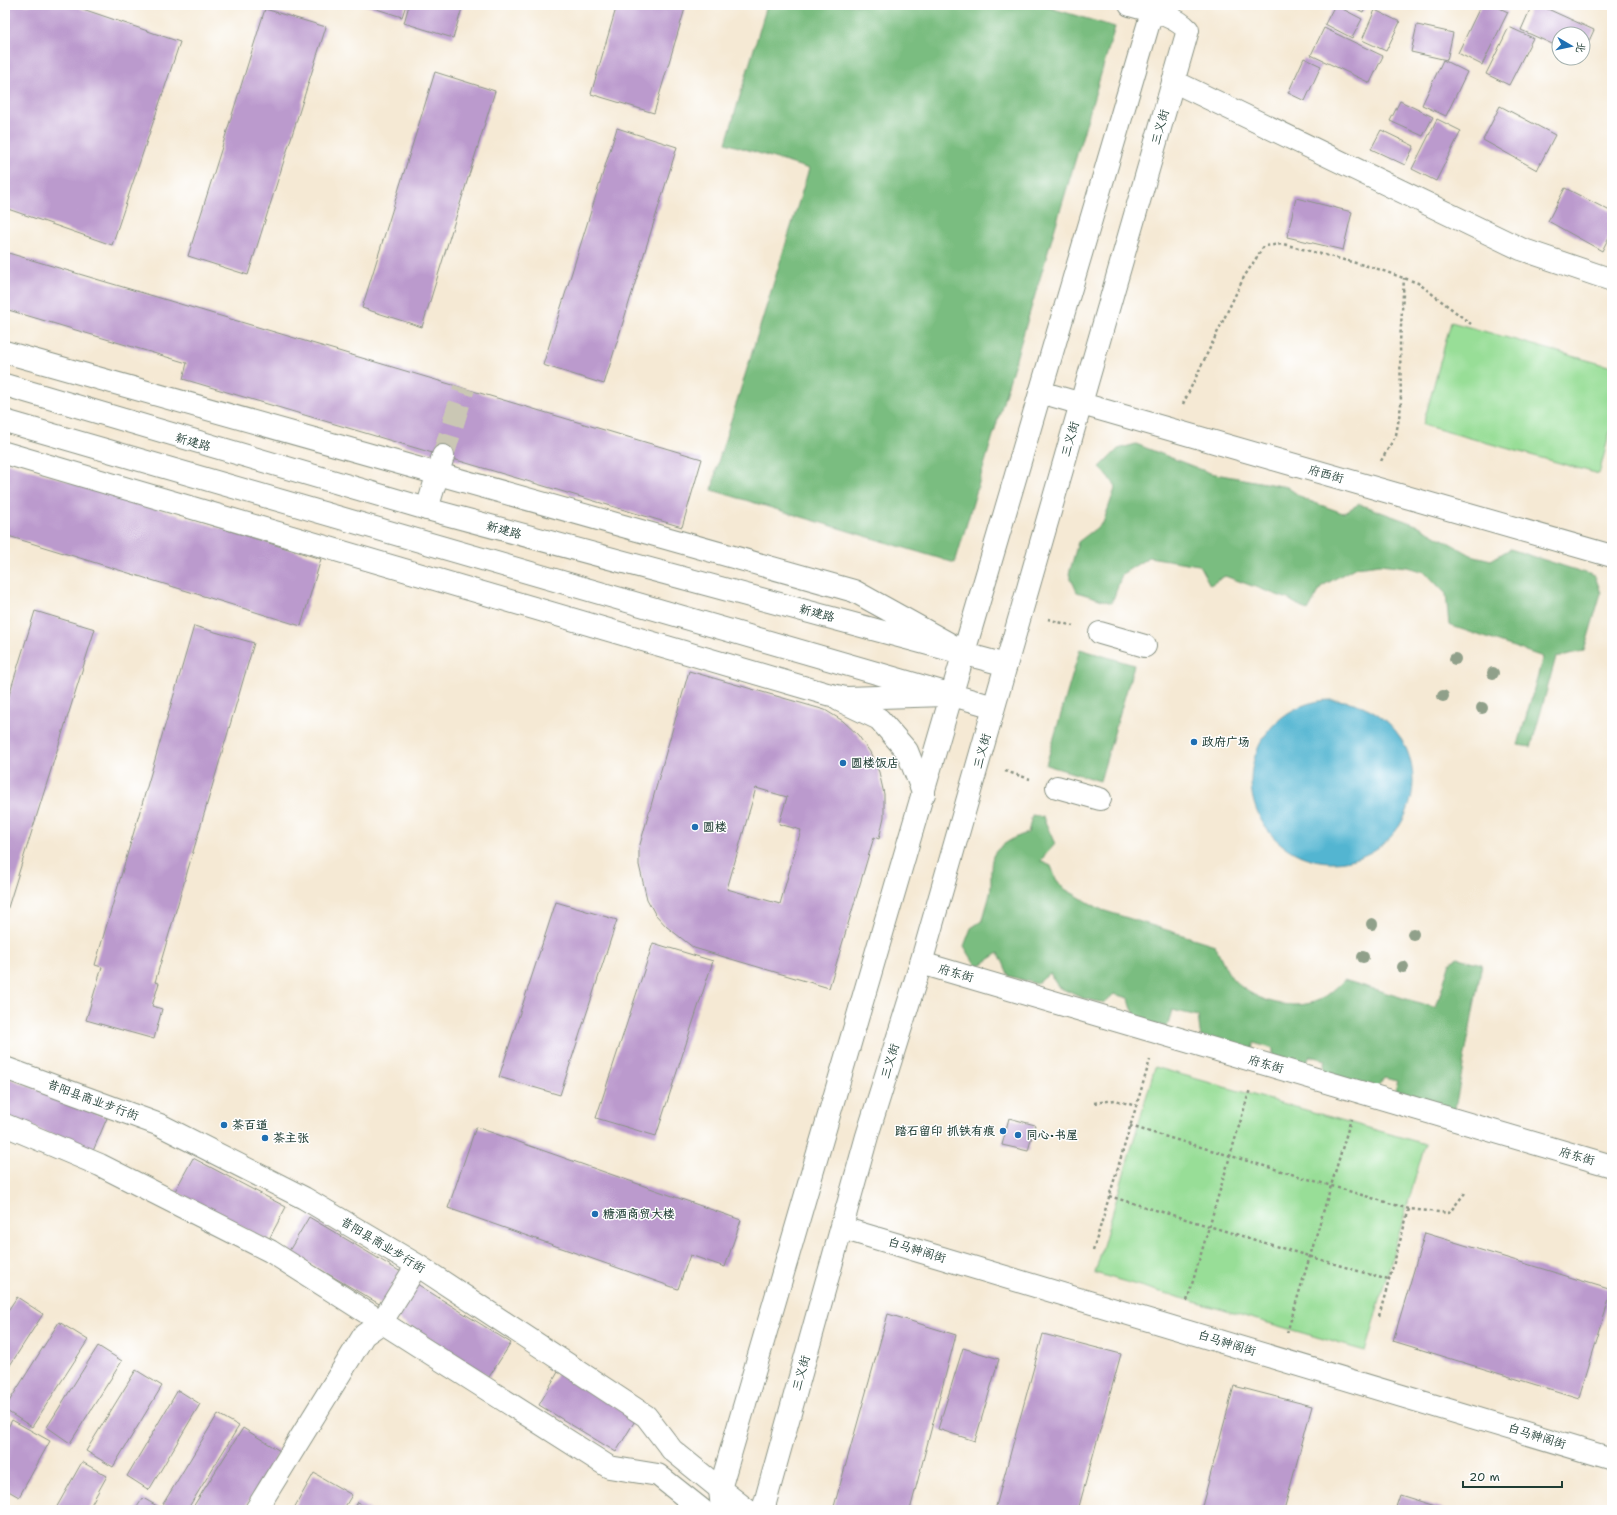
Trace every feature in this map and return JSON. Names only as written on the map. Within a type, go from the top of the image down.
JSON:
[{"type":"main road","name":"三义街","points":[[763,1510],[867,1136],[921,963],[979,764],[1021,612],[1188,30],[1177,20],[1130,5]]},
{"type":"main road","points":[[722,1510],[720,1489],[1152,12]]},
{"type":"main road","points":[[1173,81],[1521,249],[1612,280]]},
{"type":"main road","points":[[5,352],[440,466],[854,591],[964,652]]},
{"type":"main road","name":"新建路","points":[[5,385],[427,509],[964,652],[1006,665]]},
{"type":"main road","name":"府西街","points":[[1040,392],[1612,556]]},
{"type":"main road","points":[[5,421],[994,707]]},
{"type":"main road","points":[[5,453],[827,694],[846,698],[953,695]]},
{"type":"main road","points":[[427,509],[440,466]]},
{"type":"main road","points":[[1100,633],[1145,646]]},
{"type":"main road","points":[[827,694],[879,719],[907,751],[924,794]]},
{"type":"main road","points":[[1057,786],[1100,799]]},
{"type":"main road","name":"府东街","points":[[921,963],[1612,1166]]},
{"type":"main road","name":"昔阳县商业步行街","points":[[5,1068],[160,1125],[304,1198],[418,1265],[646,1416],[672,1450],[746,1510]]},
{"type":"main road","points":[[5,1125],[100,1165],[270,1252],[609,1467],[658,1475],[702,1510]]},
{"type":"main road","name":"白马神阁街","points":[[842,1228],[1612,1458]]},
{"type":"main road","points":[[256,1510],[364,1334],[380,1322],[418,1265]]},
{"type":"path","points":[[1170,429],[1244,277],[1264,246],[1282,244],[1375,268],[1418,283],[1471,324]]},
{"type":"path","points":[[1368,486],[1396,435],[1401,406],[1400,336],[1404,278]]},
{"type":"path","points":[[1021,612],[1100,633]]},
{"type":"path","points":[[979,764],[1057,786]]},
{"type":"path","points":[[1092,1251],[1158,1033]]},
{"type":"path","points":[[1179,1329],[1259,1062]]},
{"type":"path","points":[[1279,1359],[1360,1092]]},
{"type":"path","points":[[1094,1103],[1115,1100],[1136,1106]]},
{"type":"path","points":[[1130,1126],[1409,1209],[1449,1213],[1465,1193]]},
{"type":"path","points":[[1109,1196],[1388,1280]]},
{"type":"path","points":[[1379,1316],[1409,1209]]},
{"type":"green space","points":[[767,5],[1040,5],[1115,27],[955,563],[712,490],[718,462],[809,169],[726,143]]},
{"type":"green space","points":[[1451,322],[1612,367],[1612,424],[1599,474],[1423,425]]},
{"type":"green space","points":[[1136,444],[1210,473],[1287,487],[1304,499],[1343,513],[1359,504],[1419,526],[1471,555],[1491,560],[1510,549],[1595,576],[1601,593],[1584,651],[1556,657],[1531,747],[1518,745],[1543,657],[1449,625],[1446,594],[1425,572],[1407,567],[1380,564],[1356,567],[1322,586],[1308,611],[1288,599],[1225,576],[1210,585],[1199,565],[1149,557],[1122,574],[1112,603],[1077,592],[1069,574],[1078,542],[1103,523],[1116,486],[1100,467],[1118,449]]},
{"type":"green space","points":[[1080,649],[1134,665],[1100,781],[1046,765]]},
{"type":"green space","points":[[1032,815],[1043,817],[1055,844],[1040,861],[1051,866],[1056,879],[1063,888],[1102,910],[1215,945],[1232,978],[1249,992],[1270,1001],[1292,1005],[1314,1002],[1326,996],[1344,980],[1436,1008],[1450,962],[1458,958],[1482,964],[1454,1114],[1393,1096],[1398,1081],[1384,1078],[1374,1093],[1323,1074],[1326,1060],[1309,1056],[1304,1071],[1271,1059],[1274,1049],[1254,1043],[1250,1054],[1201,1039],[1198,1016],[1172,1010],[1167,1027],[1142,1020],[1134,1012],[1129,998],[1114,994],[1104,1003],[1082,998],[1058,987],[1050,973],[1037,984],[1009,976],[999,953],[977,967],[964,946],[971,928],[983,920],[990,893],[993,856],[999,848],[1008,842],[1028,833]]},
{"type":"green space","points":[[1155,1067],[1425,1144],[1365,1351],[1095,1273]]},
{"type":"water","points":[[1324,700],[1340,700],[1356,703],[1370,709],[1383,718],[1395,730],[1404,743],[1410,757],[1413,781],[1412,797],[1404,819],[1395,832],[1383,844],[1370,853],[1356,859],[1340,862],[1324,862],[1308,859],[1294,853],[1281,844],[1269,832],[1260,819],[1254,805],[1251,789],[1251,773],[1254,757],[1260,743],[1269,730],[1281,718],[1294,709],[1308,703]]},
{"type":"building","points":[[5,5],[71,5],[180,42],[112,245],[5,208]]},
{"type":"building","points":[[364,5],[406,5],[402,17]]},
{"type":"building","points":[[409,5],[463,5],[453,38],[404,23]]},
{"type":"building","points":[[617,5],[686,5],[654,113],[591,94]]},
{"type":"building","points":[[1335,5],[1362,19],[1352,38],[1325,24]]},
{"type":"building","points":[[1348,5],[1366,5],[1363,12]]},
{"type":"building","points":[[1481,5],[1493,5],[1508,12],[1482,65],[1458,53]]},
{"type":"building","points":[[1532,5],[1539,5],[1585,26],[1551,26],[1551,43],[1521,30]]},
{"type":"building","points":[[265,9],[326,27],[248,275],[188,256]]},
{"type":"building","points":[[1375,10],[1400,22],[1386,51],[1362,40]]},
{"type":"building","points":[[1417,25],[1453,33],[1447,60],[1411,52]]},
{"type":"building","points":[[1509,27],[1533,38],[1509,85],[1486,74]]},
{"type":"building","points":[[1324,28],[1383,56],[1370,83],[1311,55]]},
{"type":"building","points":[[1591,29],[1594,30],[1591,37]]},
{"type":"building","points":[[1304,58],[1321,66],[1305,101],[1288,93]]},
{"type":"building","points":[[1443,60],[1467,72],[1446,116],[1422,105]]},
{"type":"building","points":[[435,72],[495,91],[422,327],[362,308]]},
{"type":"building","points":[[1400,101],[1433,117],[1423,136],[1390,121]]},
{"type":"building","points":[[1500,106],[1555,135],[1537,170],[1483,140]]},
{"type":"building","points":[[1437,119],[1461,131],[1436,181],[1412,169]]},
{"type":"building","points":[[617,128],[677,147],[604,384],[543,365]]},
{"type":"building","points":[[1381,130],[1414,146],[1405,165],[1371,149]]},
{"type":"building","points":[[1565,188],[1612,212],[1612,231],[1602,251],[1548,221]]},
{"type":"building","points":[[1296,198],[1352,212],[1343,250],[1287,237]]},
{"type":"building","points":[[5,252],[702,459],[682,527],[183,379],[187,363],[5,309]]},
{"type":"building","points":[[5,462],[321,559],[301,626],[5,535]]},
{"type":"building","points":[[35,611],[95,629],[5,917],[5,708]]},
{"type":"building","points":[[194,626],[254,643],[155,982],[159,983],[152,1006],[162,1009],[154,1039],[86,1020],[102,967],[95,965]]},
{"type":"building","name":"圆楼","points":[[689,671],[825,710],[843,721],[858,735],[870,752],[879,772],[884,794],[884,817],[879,839],[874,837],[829,988],[694,948],[667,927],[655,914],[647,899],[639,865],[639,848]],"holes":[[[756,788],[787,797],[779,824],[801,830],[780,904],[727,889]]]},
{"type":"building","points":[[556,902],[617,920],[560,1095],[499,1077]]},
{"type":"building","points":[[653,943],[713,961],[656,1136],[596,1118]]},
{"type":"building","points":[[6,1077],[107,1118],[93,1151],[5,1116]]},
{"type":"building","name":"同心·书屋","points":[[1009,1118],[1035,1125],[1028,1151],[1002,1145]]},
{"type":"building","name":"糖酒商贸大楼","points":[[476,1127],[741,1220],[725,1267],[690,1255],[678,1289],[448,1208]]},
{"type":"building","points":[[193,1158],[286,1207],[268,1241],[175,1191]]},
{"type":"building","points":[[309,1217],[401,1272],[381,1305],[289,1251]]},
{"type":"building","points":[[1425,1233],[1612,1290],[1579,1398],[1393,1341]]},
{"type":"building","points":[[417,1284],[511,1343],[489,1377],[396,1318]]},
{"type":"building","points":[[17,1297],[43,1314],[5,1373],[5,1315]]},
{"type":"building","points":[[888,1314],[956,1335],[910,1510],[833,1510]]},
{"type":"building","points":[[59,1322],[88,1340],[32,1427],[5,1410],[5,1408]]},
{"type":"building","points":[[1043,1334],[1121,1354],[1078,1510],[995,1510]]},
{"type":"building","points":[[98,1346],[122,1361],[70,1443],[47,1427]]},
{"type":"building","points":[[963,1348],[999,1359],[975,1441],[938,1429]]},
{"type":"building","points":[[136,1370],[162,1386],[113,1467],[86,1451]]},
{"type":"building","points":[[558,1372],[636,1419],[616,1452],[539,1405]]},
{"type":"building","points":[[1234,1386],[1312,1406],[1284,1510],[1201,1510]]},
{"type":"building","points":[[178,1390],[200,1404],[149,1490],[127,1476]]},
{"type":"building","points":[[218,1414],[239,1426],[187,1510],[174,1510],[163,1504]]},
{"type":"building","points":[[12,1420],[50,1441],[19,1497],[5,1489],[5,1433]]},
{"type":"building","points":[[243,1428],[280,1451],[243,1510],[191,1510]]},
{"type":"building","points":[[82,1462],[107,1476],[88,1510],[55,1510]]},
{"type":"building","points":[[314,1473],[352,1495],[343,1510],[293,1510]]},
{"type":"building","points":[[1400,1495],[1448,1510],[1395,1510]]},
{"type":"building","points":[[143,1498],[164,1510],[135,1510]]},
{"type":"building","points":[[357,1502],[371,1510],[352,1510]]},
{"type":"tunnel","points":[[443,456],[464,388]]},
{"type":"place","name":"政府广场","points":[[1194,742]]},
{"type":"place","name":"圆楼饭店","points":[[843,763]]},
{"type":"place","name":"圆楼","points":[[695,827]]},
{"type":"place","name":"茶百道","points":[[224,1125]]},
{"type":"place","name":"踏石留印 抓铁有痕","points":[[1003,1131]]},
{"type":"place","name":"同心·书屋","points":[[1018,1135]]},
{"type":"place","name":"茶主张","points":[[265,1138]]},
{"type":"place","name":"糖酒商贸大楼","points":[[595,1214]]}]
